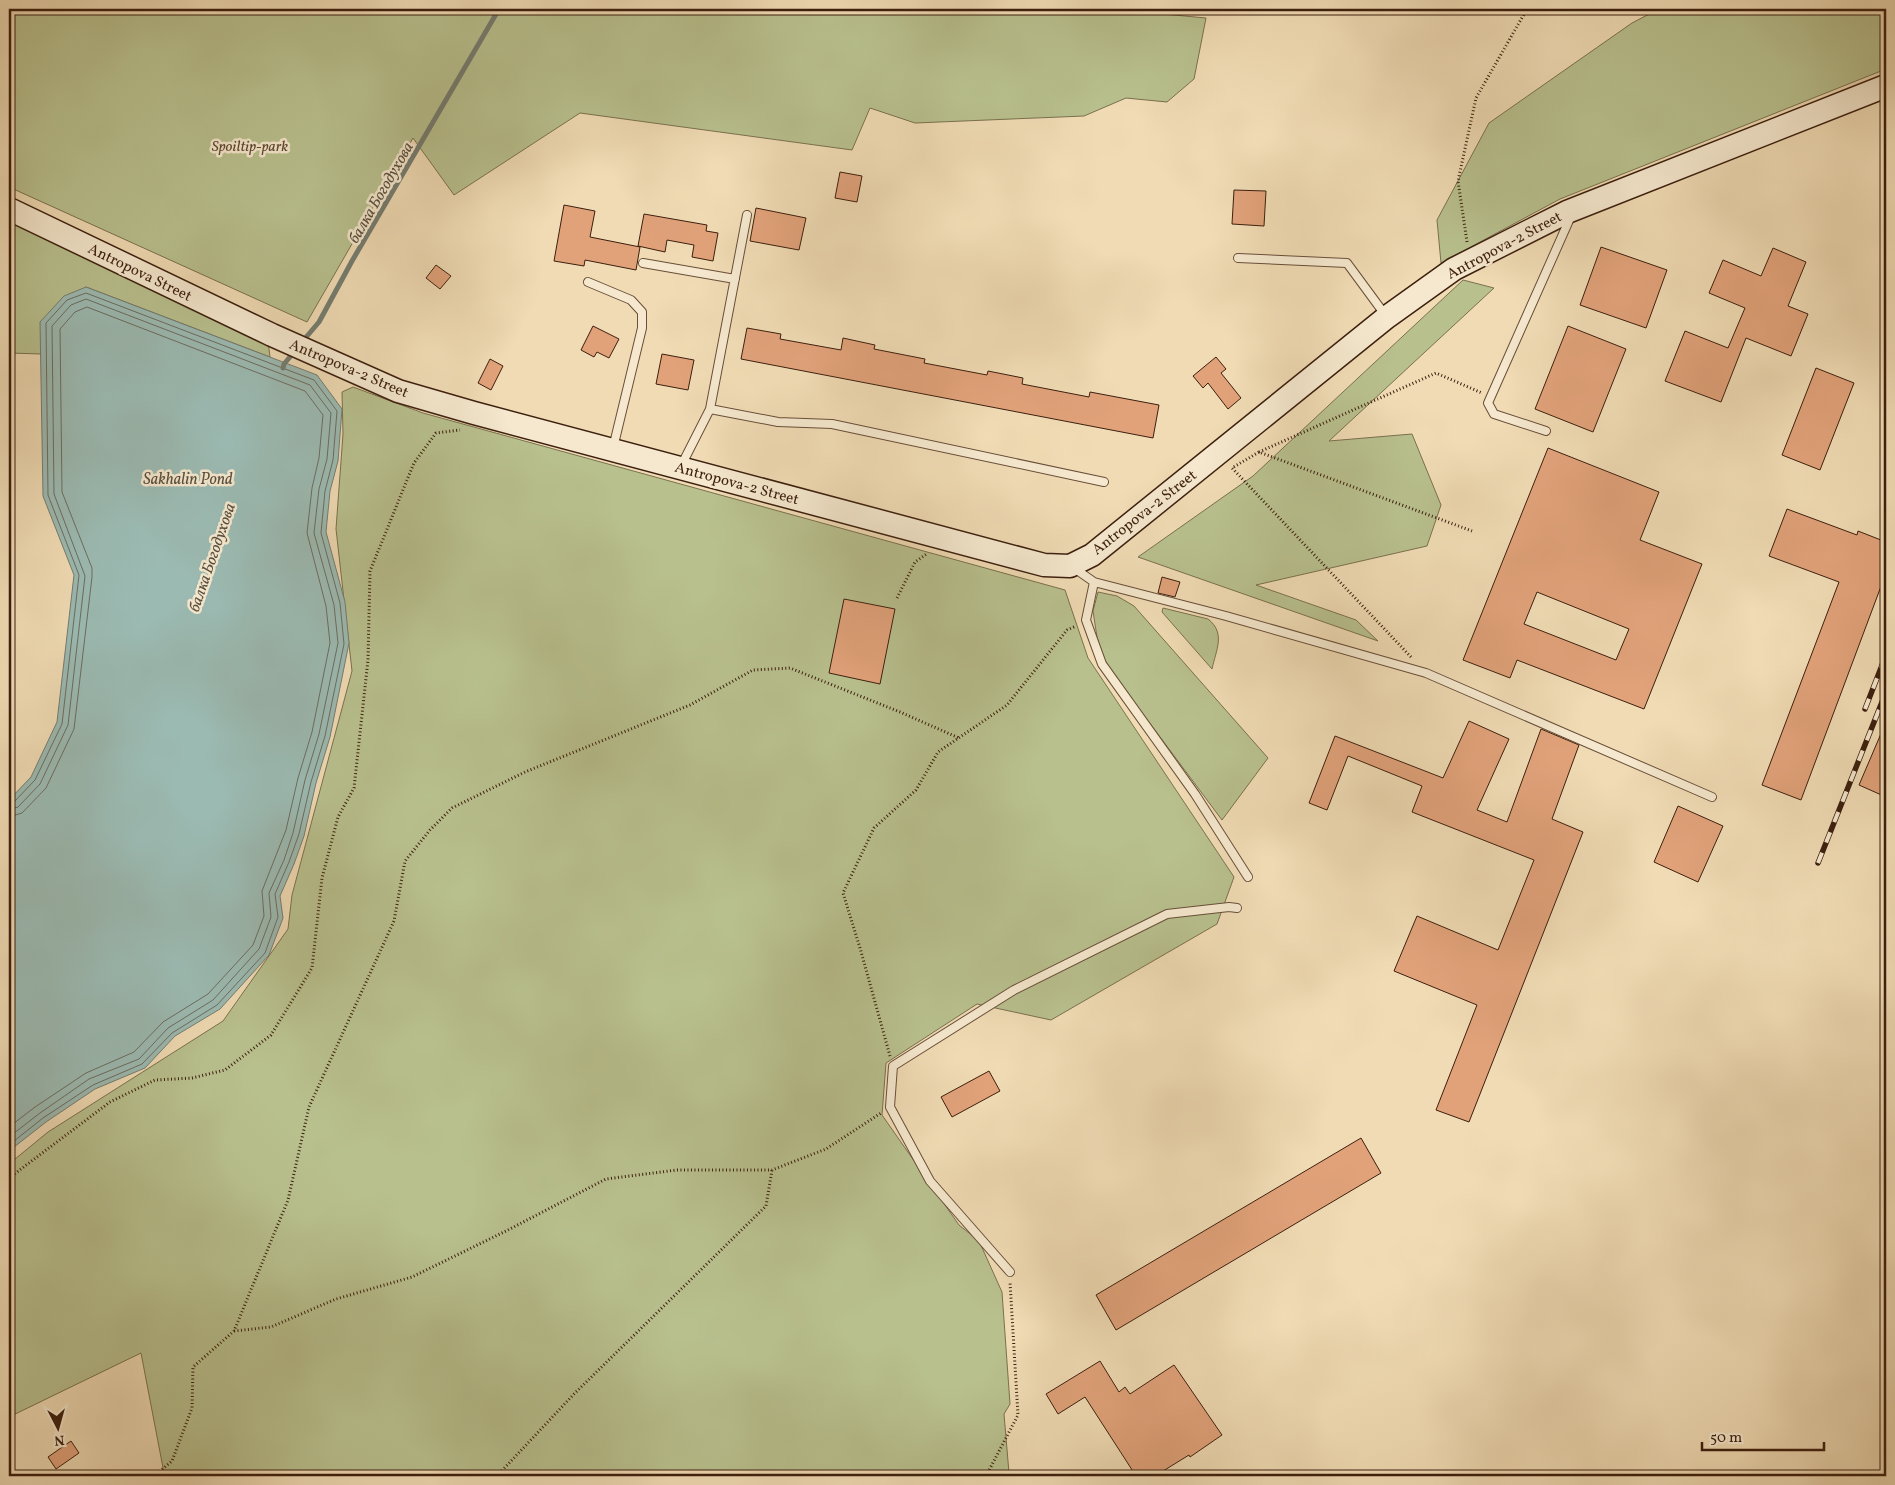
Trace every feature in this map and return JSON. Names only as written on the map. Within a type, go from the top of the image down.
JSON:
[{"type":"street","name":"Antropova-2 Street","points":[[272,335],[398,391],[474,413],[1044,565],[1070,566],[1092,555],[1387,317],[1454,270],[1574,210],[1886,86]]},
{"type":"street","name":"Antropova Street","points":[[9,209],[272,335]]},
{"type":"lane","points":[[1546,431],[1494,414],[1488,403],[1574,210]]},
{"type":"lane","points":[[680,468],[710,409],[747,216]]},
{"type":"lane","points":[[1238,258],[1347,263],[1387,317]]},
{"type":"lane","points":[[642,263],[735,278]]},
{"type":"lane","points":[[588,282],[631,300],[642,312],[642,328],[612,450]]},
{"type":"lane","points":[[710,409],[778,422],[832,424],[1104,482]]},
{"type":"lane","points":[[1070,566],[1094,582],[1226,616],[1426,672],[1712,798]]},
{"type":"lane","points":[[1094,582],[1086,620],[1102,664],[1195,794],[1248,877]]},
{"type":"lane","points":[[1010,1272],[930,1181],[890,1107],[893,1066],[1014,990],[1167,914],[1229,907],[1237,908]]},
{"type":"path","points":[[1470,261],[1458,181],[1476,98],[1528,9]]},
{"type":"path","points":[[1426,672],[1232,468],[1259,452],[1436,374],[1491,397]]},
{"type":"path","points":[[9,1178],[110,1102],[155,1080],[192,1078],[226,1070],[272,1035],[312,968],[322,878],[338,817],[354,788],[368,660],[370,571],[414,462],[436,433],[466,429],[474,413]]},
{"type":"path","points":[[1259,452],[1472,531]]},
{"type":"path","points":[[897,598],[915,562],[948,539]]},
{"type":"path","points":[[893,1066],[843,893],[874,828],[916,790],[938,752],[1007,704],[1067,630],[1086,620]]},
{"type":"path","points":[[154,1476],[172,1461],[192,1408],[193,1368],[234,1331],[288,1200],[309,1108],[394,921],[406,861],[430,830],[452,808],[525,772],[690,705],[753,670],[790,668],[959,738]]},
{"type":"path","points":[[234,1331],[271,1327],[336,1299],[412,1277],[606,1179],[677,1170],[772,1170],[826,1149],[890,1107]]},
{"type":"path","points":[[497,1476],[574,1394],[766,1206],[772,1170]]},
{"type":"path","points":[[986,1476],[1018,1415],[1010,1272]]},
{"type":"green space","name":"Spoiltip-park","points":[[9,9],[1110,9],[1206,18],[1194,79],[1167,102],[1126,98],[1084,116],[915,123],[870,108],[852,150],[580,113],[454,195],[413,138],[307,322],[9,187]]},
{"type":"green space","points":[[1659,9],[1886,9],[1886,69],[1560,199],[1441,263],[1437,220],[1489,123],[1632,23]]},
{"type":"green space","points":[[9,219],[268,341],[270,357],[86,287],[41,322],[41,354],[9,353]]},
{"type":"green space","points":[[1463,280],[1494,288],[1329,441],[1412,434],[1441,505],[1427,546],[1256,585],[1356,620],[1378,641],[1138,557],[1253,476]]},
{"type":"green space","points":[[353,387],[423,413],[1065,590],[1088,658],[1234,877],[1217,924],[1051,1020],[977,1004],[886,1063],[882,1115],[959,1225],[979,1241],[1002,1292],[1010,1404],[1004,1414],[1009,1473],[1013,1476],[161,1476],[164,1473],[141,1353],[9,1417],[9,1164],[48,1132],[223,1021],[288,929],[292,895],[352,671],[336,529],[343,434],[342,392]]},
{"type":"green space","points":[[1098,592],[1117,596],[1134,606],[1268,758],[1222,820],[1104,662],[1097,637],[1093,611]]},
{"type":"green space","points":[[1163,608],[1208,619],[1214,624],[1217,630],[1218,642],[1212,669],[1162,612]]},
{"type":"water","name":"Sakhalin Pond","points":[[86,287],[317,375],[342,409],[338,461],[330,491],[326,532],[345,602],[349,643],[330,737],[316,783],[304,836],[280,896],[283,918],[269,955],[220,1009],[175,1036],[145,1068],[95,1089],[46,1122],[9,1151],[9,800],[31,777],[57,722],[74,575],[43,496],[40,322],[64,296]]},
{"type":"building","points":[[840,172],[862,176],[857,202],[835,198]]},
{"type":"building","points":[[1234,190],[1266,191],[1264,226],[1232,224]]},
{"type":"building","points":[[564,205],[595,211],[590,237],[640,247],[636,270],[585,260],[584,266],[554,261]]},
{"type":"building","points":[[756,208],[806,218],[799,250],[750,241]]},
{"type":"building","points":[[644,214],[707,225],[706,231],[718,233],[713,261],[692,257],[694,245],[667,240],[665,252],[638,246]]},
{"type":"building","points":[[1601,247],[1667,270],[1646,328],[1580,305]]},
{"type":"building","points":[[1773,248],[1806,262],[1788,306],[1808,314],[1791,356],[1746,338],[1721,402],[1665,381],[1685,331],[1728,348],[1745,308],[1709,293],[1723,260],[1761,276]]},
{"type":"building","points":[[436,265],[451,276],[440,289],[426,278]]},
{"type":"building","points":[[593,326],[619,339],[609,358],[597,352],[594,357],[581,350]]},
{"type":"building","points":[[1568,326],[1626,349],[1593,432],[1535,409]]},
{"type":"building","points":[[747,328],[781,334],[780,339],[841,350],[843,338],[875,345],[874,349],[925,359],[924,363],[987,375],[988,371],[1023,378],[1022,384],[1089,397],[1090,392],[1159,405],[1153,438],[741,359]]},
{"type":"building","points":[[662,354],[694,360],[688,390],[656,384]]},
{"type":"building","points":[[1216,357],[1226,369],[1221,373],[1241,398],[1228,409],[1208,383],[1203,388],[1193,376]]},
{"type":"building","points":[[490,359],[503,366],[491,390],[478,383]]},
{"type":"building","points":[[1816,368],[1854,383],[1820,470],[1782,455]]},
{"type":"building","points":[[1548,448],[1659,492],[1640,540],[1702,564],[1644,709],[1517,660],[1510,678],[1463,660]],"holes":[[[1537,592],[1629,629],[1616,660],[1524,624]]]},
{"type":"building","points":[[1787,509],[1857,535],[1858,531],[1886,542],[1886,573],[1801,800],[1762,785],[1839,582],[1769,556]]},
{"type":"building","points":[[1162,577],[1180,582],[1175,597],[1158,593]]},
{"type":"building","points":[[844,599],[895,609],[880,684],[829,673]]},
{"type":"building","points":[[1469,721],[1509,739],[1477,810],[1507,822],[1541,729],[1579,745],[1552,819],[1583,832],[1469,1122],[1436,1110],[1477,1005],[1394,971],[1417,916],[1498,950],[1534,860],[1412,812],[1422,786],[1348,756],[1327,810],[1309,803],[1335,736],[1443,778]]},
{"type":"building","points":[[1886,722],[1886,797],[1859,785]]},
{"type":"building","points":[[1678,806],[1723,826],[1698,882],[1654,862]]},
{"type":"building","points":[[989,1071],[1000,1091],[952,1117],[941,1097]]},
{"type":"building","points":[[1361,1138],[1381,1173],[1116,1330],[1096,1295]]},
{"type":"building","points":[[1100,1361],[1119,1392],[1125,1387],[1130,1394],[1174,1365],[1222,1435],[1190,1457],[1189,1455],[1155,1476],[1136,1476],[1085,1397],[1058,1414],[1046,1394]]},
{"type":"building","points":[[71,1441],[79,1453],[56,1469],[48,1457]]},
{"type":"waterway","name":"балка Богодухова","points":[[302,342],[319,322],[352,261],[499,9]]},
{"type":"waterway","name":"балка Богодухова","points":[[283,368],[295,351]]},
{"type":"railway","points":[[1865,709],[1886,655]]},
{"type":"railway","points":[[1818,863],[1886,692]]}]
